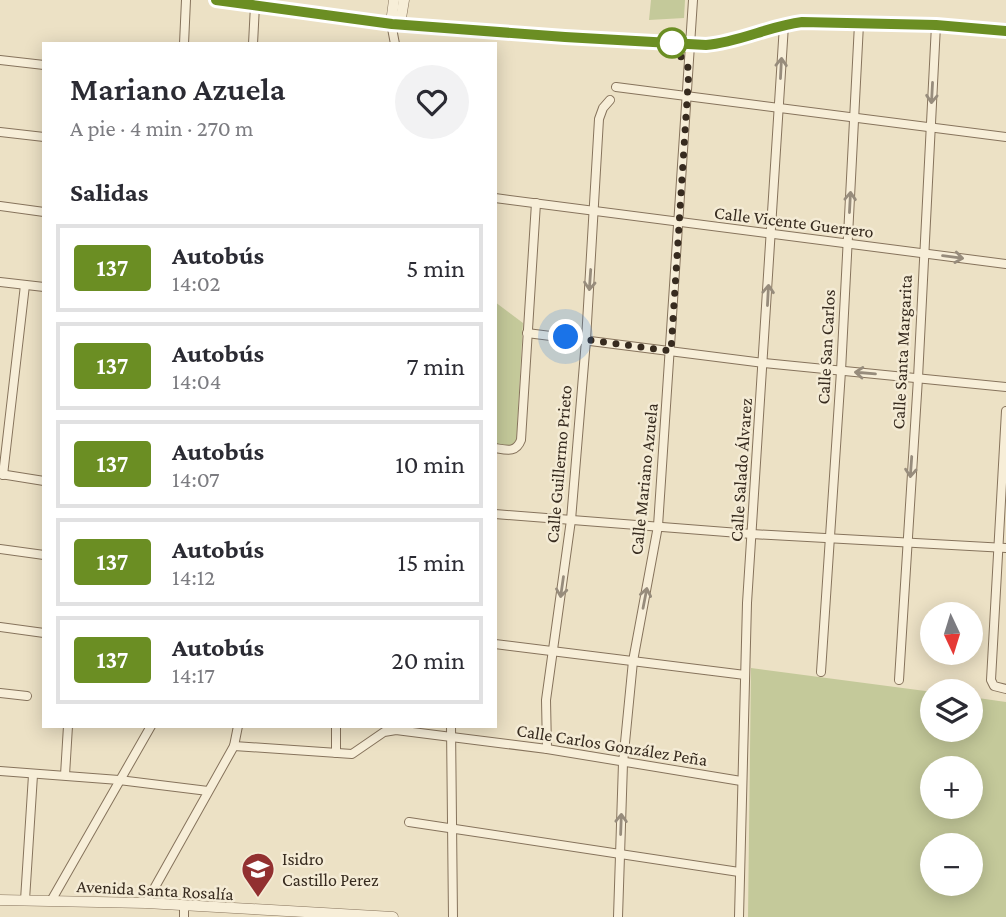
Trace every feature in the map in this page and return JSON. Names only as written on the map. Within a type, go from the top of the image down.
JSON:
[{"type":"street","points":[[184,42],[186,0]]},
{"type":"street","points":[[216,0],[396,24],[565,37],[691,43],[725,43],[802,22],[936,25],[1006,31]]},
{"type":"street","points":[[394,0],[395,42]]},
{"type":"street","points":[[396,24],[404,0]]},
{"type":"street","name":"Calle Mariano Azuela","points":[[618,917],[623,763],[633,661],[658,526],[693,0]]},
{"type":"street","points":[[253,42],[255,5]]},
{"type":"street","name":"Calle San Carlos","points":[[821,672],[841,371],[859,23]]},
{"type":"street","name":"Calle Salado Álvarez","points":[[739,917],[741,781],[752,534],[784,25]]},
{"type":"street","name":"Calle Santa Margarita","points":[[899,680],[936,25]]},
{"type":"street","points":[[0,60],[42,65]]},
{"type":"street","points":[[616,87],[1006,138]]},
{"type":"street","name":"Calle Guillermo Prieto","points":[[547,749],[546,700],[571,520],[586,340],[599,119],[610,100]]},
{"type":"street","points":[[0,132],[42,138]]},
{"type":"street","name":"Calle Vicente Guerrero","points":[[497,198],[1006,264]]},
{"type":"street","points":[[497,448],[517,448],[521,440],[536,203]]},
{"type":"street","points":[[0,206],[42,212]]},
{"type":"street","points":[[0,282],[42,287]]},
{"type":"street","points":[[25,285],[2,474],[42,481]]},
{"type":"street","points":[[527,332],[764,363],[1006,387]]},
{"type":"street","points":[[1006,411],[1002,548],[994,611],[992,684],[1006,689]]},
{"type":"street","points":[[497,514],[752,534],[1002,548]]},
{"type":"street","points":[[0,549],[42,555]]},
{"type":"street","points":[[994,611],[1006,612]]},
{"type":"street","points":[[0,627],[42,633]]},
{"type":"street","points":[[497,644],[745,675]]},
{"type":"street","points":[[0,693],[27,696]]},
{"type":"street","points":[[65,775],[68,728]]},
{"type":"street","points":[[51,901],[150,728]]},
{"type":"street","points":[[146,903],[234,746],[238,728]]},
{"type":"street","points":[[336,728],[336,753]]},
{"type":"street","points":[[451,728],[453,917]]},
{"type":"street","name":"Calle Carlos González Peña","points":[[234,746],[352,754],[390,729],[547,749],[741,781]]},
{"type":"street","points":[[0,771],[119,780],[208,791]]},
{"type":"street","points":[[25,901],[33,775]]},
{"type":"street","points":[[409,822],[739,872]]},
{"type":"street","points":[[0,900],[0,907]]},
{"type":"street","name":"Avenida Santa Rosalía","points":[[0,900],[146,903],[184,911],[393,917]]},
{"type":"green space","points":[[651,0],[685,0],[684,18],[649,20]]},
{"type":"green space","points":[[497,304],[523,323],[516,446],[497,444]]},
{"type":"green space","points":[[751,668],[920,690],[920,742],[983,742],[983,699],[1006,702],[1006,917],[748,917]]},
{"type":"bus line","name":"137","points":[[216,0],[392,24],[706,45],[743,39],[784,25],[802,22],[936,25],[1006,31]]},
{"type":"place","name":"Isidro Castillo Perez","points":[[258,899]]},
{"type":"route","points":[[566,337],[671,351],[689,69],[672,43]]}]
